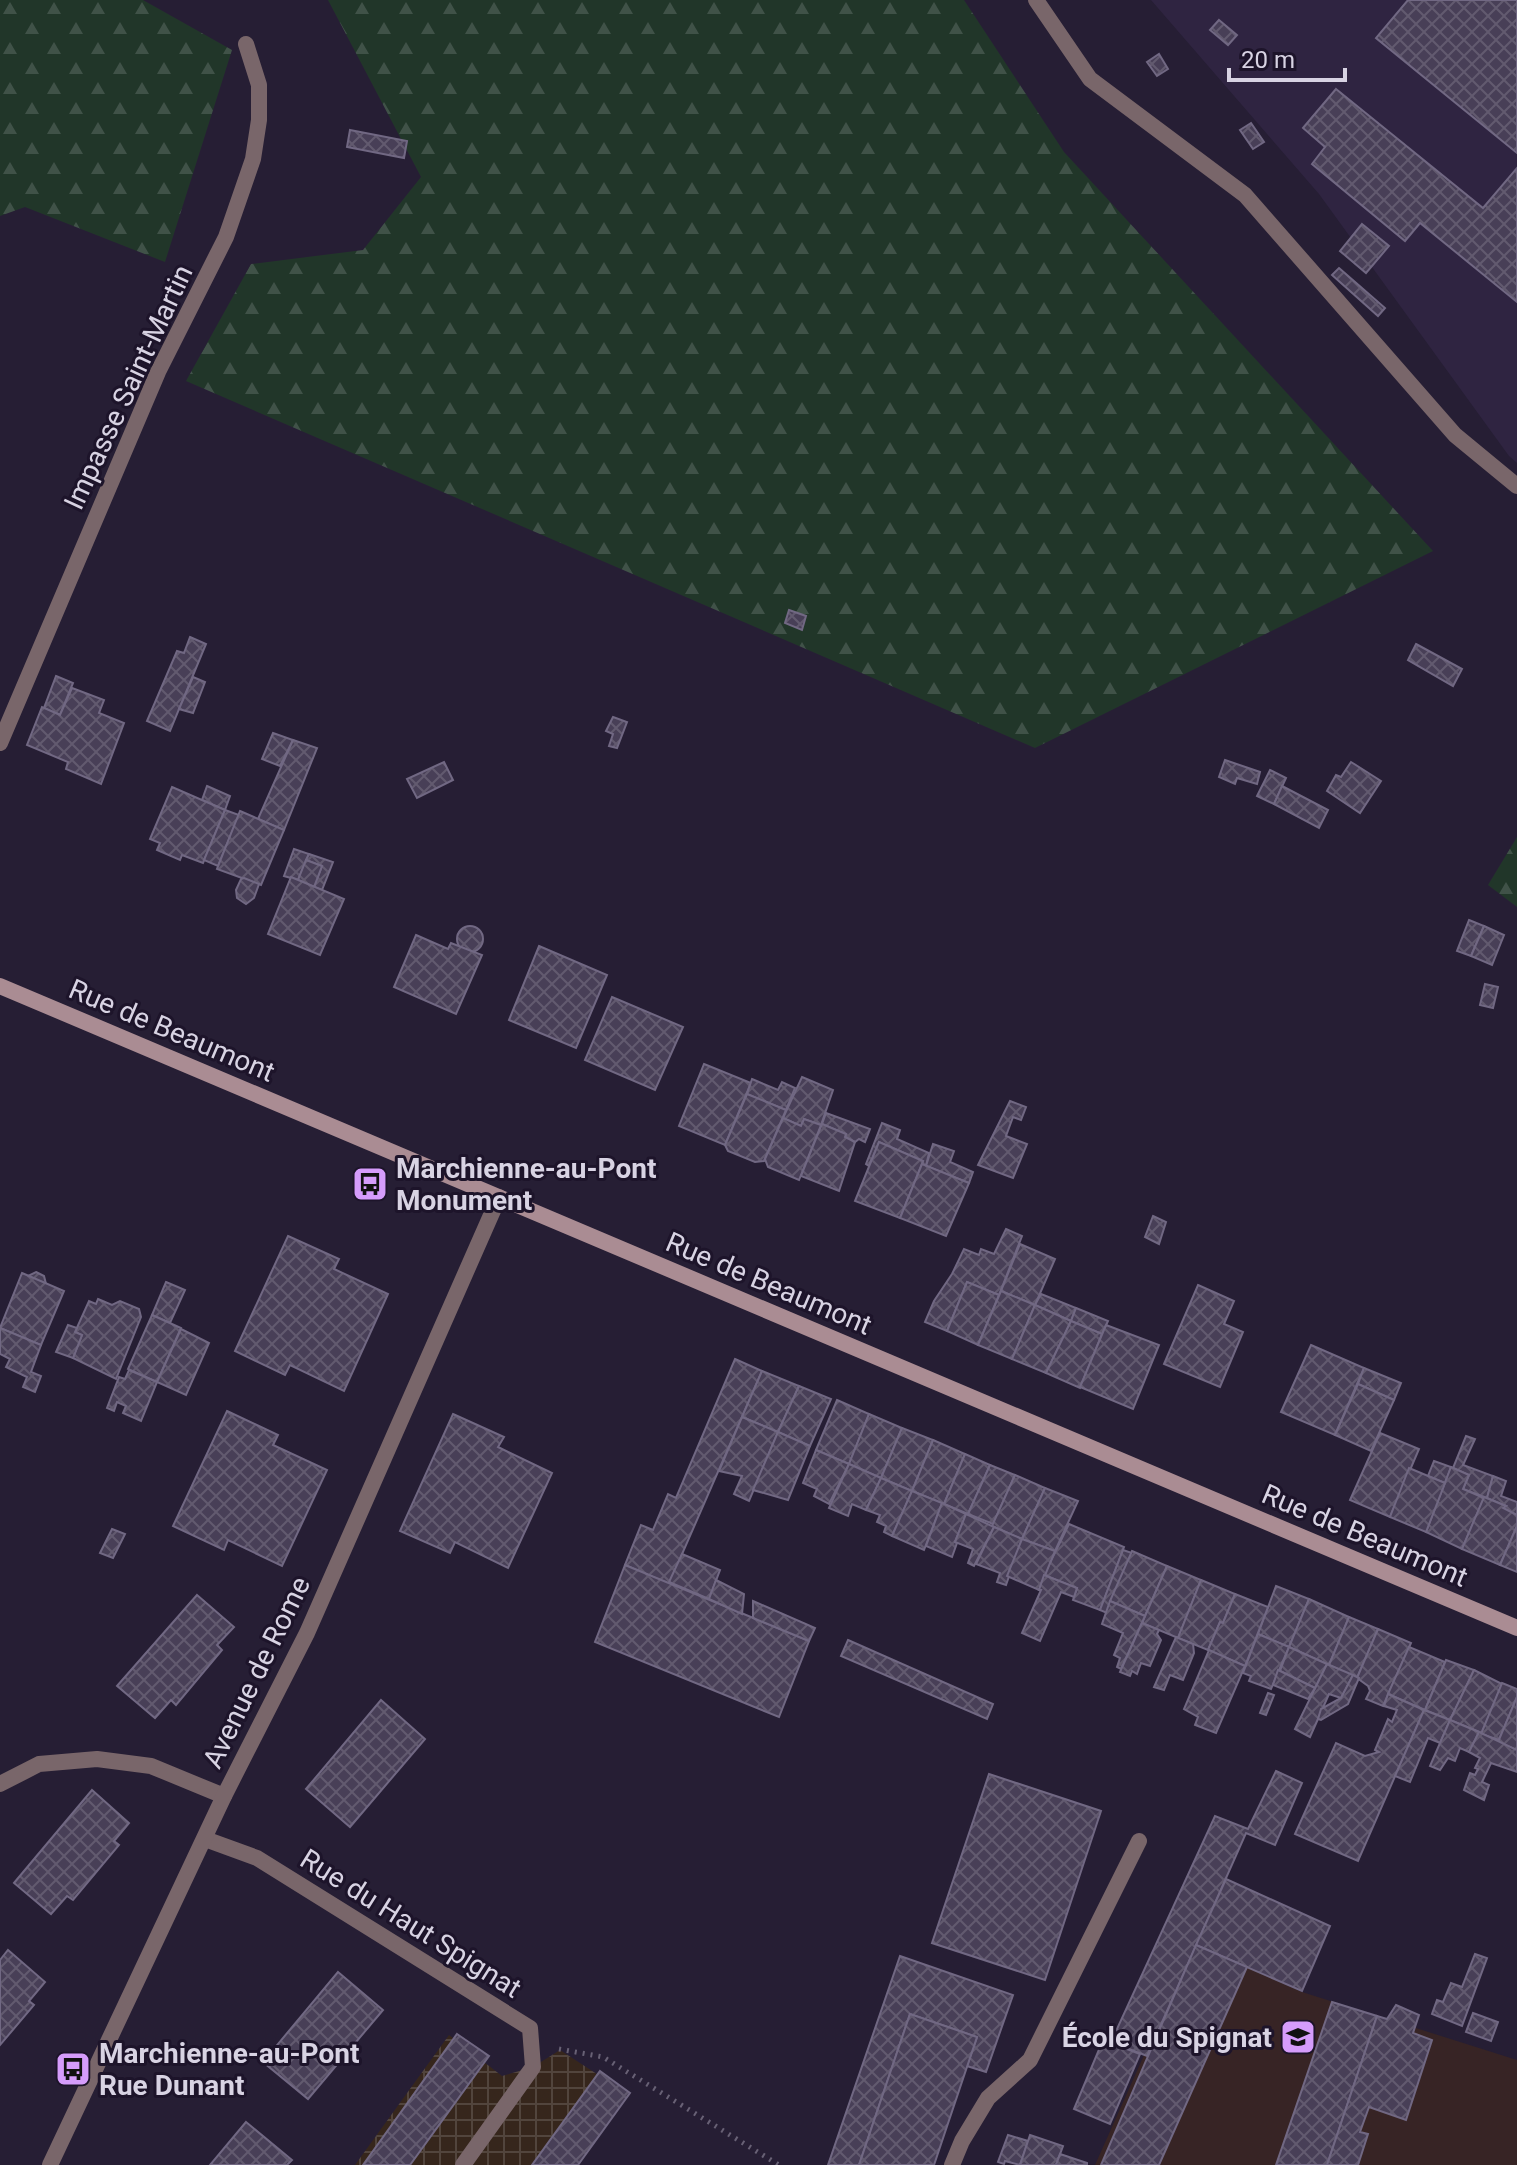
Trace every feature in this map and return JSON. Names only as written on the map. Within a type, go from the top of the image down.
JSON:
[{"type":"main road","name":"Rue de Beaumont","points":[[0,986],[1517,1628]]},
{"type":"street","points":[[1036,0],[1090,79],[1245,195],[1455,435],[1517,486]]},
{"type":"street","name":"Impasse Saint-Martin","points":[[0,743],[158,372],[226,237],[253,159],[259,120],[259,85],[246,44]]},
{"type":"street","name":"Avenue de Rome","points":[[50,2165],[224,1796],[307,1633],[499,1197]]},
{"type":"street","points":[[0,1784],[39,1764],[97,1759],[151,1766],[224,1796]]},
{"type":"street","name":"Rue du Haut Spignat","points":[[205,1839],[257,1858],[461,1983],[530,2028],[531,2044]]},
{"type":"street","points":[[952,2165],[962,2141],[988,2098],[1030,2060],[1139,1841]]},
{"type":"street","points":[[463,2165],[533,2067],[531,2044]]},
{"type":"path","points":[[531,2044],[603,2057],[779,2165]]},
{"type":"shaded area","points":[[1151,0],[1517,0],[1517,463],[1319,194]]},
{"type":"shaded area","name":"École du Spignat","points":[[1194,1943],[1302,1992],[1517,2060],[1517,2165],[1095,2165]]},
{"type":"shaded area","points":[[449,2035],[502,2076],[533,2067],[560,2050],[626,2093],[574,2165],[355,2165]]},
{"type":"green space","points":[[0,0],[143,0],[232,50],[165,262],[25,207],[0,216]]},
{"type":"green space","points":[[328,0],[964,0],[1064,152],[1433,551],[1035,748],[186,381],[251,264],[363,250],[421,177]]},
{"type":"green space","points":[[1517,837],[1517,907],[1488,885]]},
{"type":"building","points":[[1408,0],[1517,0],[1517,153],[1376,38]]},
{"type":"building","points":[[1219,20],[1237,35],[1228,45],[1210,30]]},
{"type":"building","points":[[1159,54],[1168,69],[1157,76],[1147,62]]},
{"type":"building","points":[[1336,89],[1483,208],[1517,168],[1517,302],[1420,223],[1405,241],[1312,164],[1325,147],[1303,128]]},
{"type":"building","points":[[1251,123],[1264,142],[1253,149],[1240,130]]},
{"type":"building","points":[[350,130],[407,141],[404,158],[347,147]]},
{"type":"building","points":[[1362,224],[1389,246],[1366,273],[1340,251]]},
{"type":"building","points":[[1339,268],[1385,308],[1378,316],[1332,275]]},
{"type":"building","points":[[789,610],[806,616],[802,630],[785,623]]},
{"type":"building","points":[[190,637],[206,644],[170,731],[147,721],[177,651],[184,653]]},
{"type":"building","points":[[1416,644],[1462,669],[1453,686],[1408,660]]},
{"type":"building","points":[[56,676],[73,683],[60,715],[44,708]]},
{"type":"building","points":[[193,677],[205,682],[193,713],[179,709]]},
{"type":"building","points":[[72,688],[104,700],[99,713],[124,723],[101,784],[66,769],[68,762],[27,745],[42,707],[60,715]]},
{"type":"building","points":[[613,717],[627,722],[617,748],[609,746],[613,734],[606,731]]},
{"type":"building","points":[[273,733],[293,740],[280,766],[262,759]]},
{"type":"building","points":[[293,740],[317,748],[284,830],[258,819]]},
{"type":"building","points":[[1225,760],[1260,772],[1257,784],[1237,778],[1235,784],[1219,777]]},
{"type":"building","points":[[444,762],[453,780],[417,798],[407,779]]},
{"type":"building","points":[[1351,762],[1381,781],[1360,813],[1327,791],[1336,775],[1341,777]]},
{"type":"building","points":[[1270,770],[1286,778],[1274,804],[1257,796]]},
{"type":"building","points":[[207,786],[230,796],[225,810],[202,800]]},
{"type":"building","points":[[1282,786],[1328,810],[1319,828],[1274,804]]},
{"type":"building","points":[[172,787],[225,810],[203,863],[182,855],[180,860],[157,850],[160,843],[150,839]]},
{"type":"building","points":[[225,810],[239,815],[218,866],[204,860]]},
{"type":"building","points":[[240,811],[284,830],[261,885],[217,869]]},
{"type":"building","points":[[294,849],[309,854],[298,880],[284,876]]},
{"type":"building","points":[[309,854],[333,862],[322,890],[314,887],[322,866],[306,860]]},
{"type":"building","points":[[306,860],[322,866],[314,887],[298,880]]},
{"type":"building","points":[[291,877],[344,899],[320,955],[268,934]]},
{"type":"building","points":[[244,878],[259,884],[254,898],[246,904],[237,898],[236,890]]},
{"type":"building","points":[[1469,920],[1484,926],[1471,956],[1457,951]]},
{"type":"building","points":[[470,926],[479,930],[483,939],[479,948],[470,952],[461,948],[457,939],[461,930]]},
{"type":"building","points":[[1484,926],[1504,935],[1492,965],[1471,956]]},
{"type":"building","points":[[416,935],[448,949],[451,943],[482,955],[456,1014],[394,987]]},
{"type":"building","points":[[539,946],[607,975],[576,1048],[509,1020]]},
{"type":"building","points":[[1485,984],[1498,987],[1493,1008],[1480,1005]]},
{"type":"building","points":[[612,997],[683,1027],[655,1090],[585,1060]]},
{"type":"building","points":[[704,1064],[751,1083],[725,1145],[679,1126]]},
{"type":"building","points":[[802,1077],[833,1090],[821,1125],[804,1119],[801,1126],[783,1118]]},
{"type":"building","points":[[752,1079],[778,1090],[782,1082],[795,1088],[786,1110],[747,1094]]},
{"type":"building","points":[[747,1094],[786,1110],[764,1161],[755,1162],[728,1151],[725,1145]]},
{"type":"building","points":[[1010,1101],[1026,1107],[1021,1120],[1013,1117],[1006,1136],[1027,1144],[1013,1178],[978,1165]]},
{"type":"building","points":[[826,1113],[870,1129],[865,1142],[859,1139],[855,1142],[845,1137],[846,1134],[822,1124]]},
{"type":"building","points":[[783,1118],[801,1126],[804,1119],[821,1125],[799,1180],[768,1167],[765,1159]]},
{"type":"building","points":[[882,1123],[900,1130],[897,1139],[929,1153],[926,1166],[922,1164],[923,1161],[879,1142],[869,1166],[866,1164]]},
{"type":"building","points":[[822,1124],[846,1134],[845,1137],[855,1142],[839,1191],[801,1176]]},
{"type":"building","points":[[879,1142],[923,1161],[900,1218],[855,1201]]},
{"type":"building","points":[[933,1144],[954,1151],[950,1162],[973,1172],[969,1183],[926,1166]]},
{"type":"building","points":[[922,1164],[969,1183],[946,1236],[900,1218]]},
{"type":"building","points":[[1153,1216],[1166,1222],[1159,1244],[1145,1237]]},
{"type":"building","points":[[1006,1229],[1022,1236],[999,1295],[967,1282],[947,1331],[925,1322],[964,1249],[979,1255],[981,1249],[994,1254]]},
{"type":"building","points":[[288,1236],[339,1259],[334,1269],[388,1294],[344,1391],[290,1365],[285,1375],[235,1351]]},
{"type":"building","points":[[1020,1244],[1055,1259],[1035,1305],[1001,1291]]},
{"type":"building","points":[[36,1272],[44,1276],[46,1284],[28,1276]]},
{"type":"building","points":[[22,1273],[64,1291],[41,1345],[0,1328]]},
{"type":"building","points":[[166,1282],[185,1290],[170,1323],[152,1315]]},
{"type":"building","points":[[967,1282],[999,1295],[978,1345],[947,1331]]},
{"type":"building","points":[[1198,1285],[1234,1301],[1224,1324],[1243,1332],[1220,1387],[1164,1364]]},
{"type":"building","points":[[1001,1291],[1035,1305],[1012,1359],[978,1345]]},
{"type":"building","points":[[1041,1294],[1076,1308],[1071,1321],[1035,1305]]},
{"type":"building","points":[[98,1299],[112,1305],[120,1301],[139,1309],[141,1317],[116,1379],[73,1358],[82,1335],[75,1332],[89,1301],[96,1304]]},
{"type":"building","points":[[1035,1305],[1071,1321],[1046,1373],[1012,1359]]},
{"type":"building","points":[[1076,1308],[1108,1321],[1102,1334],[1071,1321]]},
{"type":"building","points":[[152,1315],[181,1328],[157,1382],[128,1369]]},
{"type":"building","points":[[1071,1321],[1102,1334],[1080,1388],[1046,1373]]},
{"type":"building","points":[[68,1325],[77,1328],[75,1332],[82,1335],[73,1358],[56,1352]]},
{"type":"building","points":[[1106,1325],[1159,1345],[1133,1409],[1080,1387]]},
{"type":"building","points":[[0,1328],[41,1345],[31,1372],[41,1376],[35,1392],[23,1387],[27,1377],[6,1367],[10,1359],[0,1354]]},
{"type":"building","points":[[181,1329],[209,1343],[186,1395],[157,1382]]},
{"type":"building","points":[[1311,1345],[1364,1368],[1335,1435],[1281,1412]]},
{"type":"building","points":[[735,1359],[762,1371],[669,1584],[625,1565],[641,1525],[653,1530],[668,1494],[676,1498]]},
{"type":"building","points":[[1364,1368],[1401,1383],[1394,1400],[1358,1384]]},
{"type":"building","points":[[129,1370],[157,1382],[141,1421],[123,1413],[126,1406],[117,1402],[114,1411],[107,1408],[119,1377],[125,1379]]},
{"type":"building","points":[[762,1371],[799,1386],[778,1432],[742,1417]]},
{"type":"building","points":[[1358,1384],[1394,1400],[1371,1451],[1335,1435]]},
{"type":"building","points":[[799,1386],[831,1399],[810,1446],[778,1432]]},
{"type":"building","points":[[837,1400],[869,1414],[849,1464],[816,1450]]},
{"type":"building","points":[[227,1411],[278,1435],[273,1445],[327,1470],[282,1566],[228,1540],[224,1550],[173,1526]]},
{"type":"building","points":[[453,1414],[504,1437],[498,1447],[552,1473],[508,1568],[455,1542],[450,1553],[400,1531]]},
{"type":"building","points":[[869,1414],[902,1428],[881,1478],[849,1464]]},
{"type":"building","points":[[742,1417],[778,1432],[749,1501],[734,1494],[742,1476],[719,1471]]},
{"type":"building","points":[[902,1428],[933,1440],[912,1491],[881,1478]]},
{"type":"building","points":[[778,1432],[810,1446],[788,1500],[753,1490]]},
{"type":"building","points":[[1380,1433],[1419,1449],[1390,1517],[1350,1500]]},
{"type":"building","points":[[1466,1436],[1475,1439],[1463,1465],[1493,1476],[1487,1498],[1463,1489],[1469,1475],[1453,1468]]},
{"type":"building","points":[[933,1440],[965,1454],[944,1504],[912,1491]]},
{"type":"building","points":[[816,1450],[849,1464],[829,1504],[814,1496],[817,1489],[803,1483]]},
{"type":"building","points":[[965,1454],[990,1465],[968,1514],[944,1504]]},
{"type":"building","points":[[1434,1461],[1451,1467],[1445,1483],[1428,1476]]},
{"type":"building","points":[[849,1464],[881,1478],[866,1510],[852,1504],[848,1516],[829,1508]]},
{"type":"building","points":[[990,1465],[1015,1475],[993,1524],[968,1514]]},
{"type":"building","points":[[1451,1467],[1469,1475],[1463,1489],[1484,1498],[1462,1549],[1426,1532]]},
{"type":"building","points":[[1409,1468],[1445,1483],[1426,1532],[1390,1517]]},
{"type":"building","points":[[1015,1475],[1045,1488],[1022,1539],[992,1526]]},
{"type":"building","points":[[1493,1476],[1506,1481],[1501,1496],[1517,1502],[1517,1515],[1503,1508],[1506,1506],[1487,1498]]},
{"type":"building","points":[[881,1478],[912,1491],[892,1536],[884,1532],[886,1526],[877,1522],[880,1515],[866,1510]]},
{"type":"building","points":[[1045,1488],[1078,1501],[1055,1551],[1022,1539]]},
{"type":"building","points":[[912,1491],[942,1503],[924,1550],[892,1536]]},
{"type":"building","points":[[1484,1497],[1506,1506],[1503,1508],[1517,1515],[1517,1526],[1500,1565],[1462,1549]]},
{"type":"building","points":[[942,1503],[966,1514],[952,1557],[926,1546]]},
{"type":"building","points":[[966,1514],[994,1527],[974,1566],[968,1563],[973,1549],[955,1542]]},
{"type":"building","points":[[1069,1524],[1124,1547],[1100,1610],[1073,1600],[1077,1588],[1044,1575]]},
{"type":"building","points":[[1517,1526],[1517,1572],[1500,1565]]},
{"type":"building","points":[[994,1527],[1022,1539],[1006,1585],[997,1582],[1000,1573],[976,1564]]},
{"type":"building","points":[[112,1529],[125,1534],[113,1558],[100,1553]]},
{"type":"building","points":[[1022,1539],[1055,1551],[1039,1590],[1007,1576]]},
{"type":"building","points":[[1123,1550],[1132,1553],[1107,1613],[1100,1610]]},
{"type":"building","points":[[1132,1551],[1167,1566],[1145,1616],[1110,1601]]},
{"type":"building","points":[[682,1554],[720,1570],[709,1599],[669,1582]]},
{"type":"building","points":[[625,1565],[809,1641],[779,1717],[595,1642]]},
{"type":"building","points":[[1167,1566],[1201,1580],[1178,1638],[1142,1623]]},
{"type":"building","points":[[1044,1575],[1077,1588],[1074,1597],[1061,1592],[1040,1641],[1022,1633],[1041,1590]]},
{"type":"building","points":[[716,1580],[744,1594],[742,1614],[709,1599]]},
{"type":"building","points":[[1201,1580],[1235,1594],[1208,1650],[1178,1638]]},
{"type":"building","points":[[1276,1586],[1309,1599],[1289,1647],[1258,1634]]},
{"type":"building","points":[[1235,1594],[1268,1607],[1245,1666],[1208,1650]]},
{"type":"building","points":[[197,1595],[234,1627],[217,1645],[222,1650],[176,1705],[171,1700],[155,1718],[117,1686]]},
{"type":"building","points":[[1309,1599],[1349,1617],[1329,1665],[1289,1647]]},
{"type":"building","points":[[753,1601],[815,1628],[809,1641],[753,1618]]},
{"type":"building","points":[[1110,1601],[1145,1616],[1121,1669],[1117,1667],[1120,1658],[1114,1655],[1123,1633],[1102,1624]]},
{"type":"building","points":[[1349,1617],[1378,1629],[1357,1678],[1329,1665]]},
{"type":"building","points":[[1142,1623],[1159,1630],[1157,1634],[1161,1640],[1150,1666],[1141,1663],[1137,1674],[1132,1671],[1130,1676],[1120,1672]]},
{"type":"building","points":[[1378,1629],[1411,1643],[1383,1706],[1366,1699],[1370,1691],[1368,1686],[1357,1678]]},
{"type":"building","points":[[1258,1634],[1289,1647],[1271,1689],[1249,1681],[1251,1676],[1243,1673]]},
{"type":"building","points":[[1176,1637],[1193,1644],[1194,1653],[1183,1680],[1170,1675],[1164,1690],[1154,1687]]},
{"type":"building","points":[[848,1640],[993,1704],[987,1719],[841,1656]]},
{"type":"building","points":[[1289,1647],[1327,1664],[1315,1688],[1280,1671]]},
{"type":"building","points":[[1409,1647],[1445,1662],[1425,1710],[1388,1694]]},
{"type":"building","points":[[1209,1650],[1245,1666],[1216,1733],[1195,1725],[1198,1717],[1184,1709]]},
{"type":"building","points":[[1446,1660],[1474,1670],[1450,1720],[1425,1710]]},
{"type":"building","points":[[1327,1664],[1353,1675],[1341,1698],[1329,1694],[1310,1737],[1295,1729]]},
{"type":"building","points":[[1278,1670],[1315,1688],[1308,1699],[1273,1685]]},
{"type":"building","points":[[1474,1670],[1502,1684],[1482,1733],[1450,1720]]},
{"type":"building","points":[[1353,1675],[1359,1678],[1348,1704],[1318,1719],[1321,1709],[1341,1698]]},
{"type":"building","points":[[1502,1683],[1517,1689],[1517,1697],[1499,1740],[1481,1734]]},
{"type":"building","points":[[1268,1693],[1274,1695],[1266,1715],[1260,1713]]},
{"type":"building","points":[[1388,1694],[1424,1710],[1358,1861],[1295,1834],[1336,1743],[1365,1756],[1379,1752],[1375,1750],[1388,1719],[1392,1722],[1397,1710],[1384,1706]]},
{"type":"building","points":[[1517,1697],[1517,1750],[1498,1742]]},
{"type":"building","points":[[381,1700],[425,1739],[350,1827],[306,1789]]},
{"type":"building","points":[[1424,1710],[1450,1720],[1440,1743],[1428,1738],[1410,1782],[1395,1776]]},
{"type":"building","points":[[1450,1720],[1479,1732],[1469,1752],[1460,1748],[1455,1761],[1448,1758],[1440,1770],[1430,1766]]},
{"type":"building","points":[[1479,1732],[1517,1750],[1517,1772],[1491,1763],[1482,1782],[1489,1785],[1484,1800],[1464,1790],[1470,1773],[1475,1775],[1478,1769],[1475,1768],[1480,1758],[1469,1752]]},
{"type":"building","points":[[1276,1771],[1302,1783],[1275,1845],[1246,1833],[1147,2056],[1111,2042],[1215,1816],[1248,1829]]},
{"type":"building","points":[[989,1774],[1101,1811],[1045,1980],[932,1943]]},
{"type":"building","points":[[92,1790],[129,1823],[114,1841],[119,1845],[73,1900],[67,1896],[51,1914],[14,1883]]},
{"type":"building","points":[[1226,1879],[1330,1926],[1302,1991],[1196,1945]]},
{"type":"building","points":[[1196,1945],[1247,1967],[1159,2165],[1101,2165]]},
{"type":"building","points":[[8,1950],[45,1982],[29,2001],[34,2005],[0,2045],[0,1960]]},
{"type":"building","points":[[1475,1954],[1487,1958],[1462,2026],[1432,2014],[1437,2000],[1443,2002],[1451,1983],[1462,1987]]},
{"type":"building","points":[[900,1956],[1013,1995],[986,2072],[967,2066],[977,2037],[910,2014],[859,2165],[828,2165]]},
{"type":"building","points":[[338,1972],[383,2010],[308,2099],[263,2062]]},
{"type":"building","points":[[1332,2002],[1377,2016],[1327,2165],[1276,2165]]},
{"type":"building","points":[[1396,2005],[1419,2015],[1413,2033],[1432,2040],[1406,2120],[1369,2107],[1360,2132],[1368,2134],[1358,2165],[1327,2165],[1377,2016],[1387,2019]]},
{"type":"building","points":[[1473,2013],[1498,2022],[1491,2041],[1466,2032]]},
{"type":"building","points":[[910,2014],[977,2037],[934,2165],[859,2165]]},
{"type":"building","points":[[457,2034],[489,2056],[410,2165],[363,2165]]},
{"type":"building","points":[[1103,2040],[1140,2054],[1110,2124],[1074,2109]]},
{"type":"building","points":[[600,2071],[630,2093],[578,2165],[532,2165]]},
{"type":"building","points":[[246,2122],[292,2160],[287,2165],[210,2165]]},
{"type":"building","points":[[1008,2135],[1028,2141],[1020,2165],[998,2162]]},
{"type":"building","points":[[1030,2135],[1063,2146],[1056,2165],[1020,2165]]},
{"type":"building","points":[[1060,2154],[1087,2163],[1087,2165],[1056,2165]]},
{"type":"place","name":"Marchienne-au-Pont Monument","points":[[370,1184]]},
{"type":"place","name":"École du Spignat","points":[[1298,2037]]},
{"type":"place","name":"Marchienne-au-Pont Rue Dunant","points":[[73,2069]]}]
